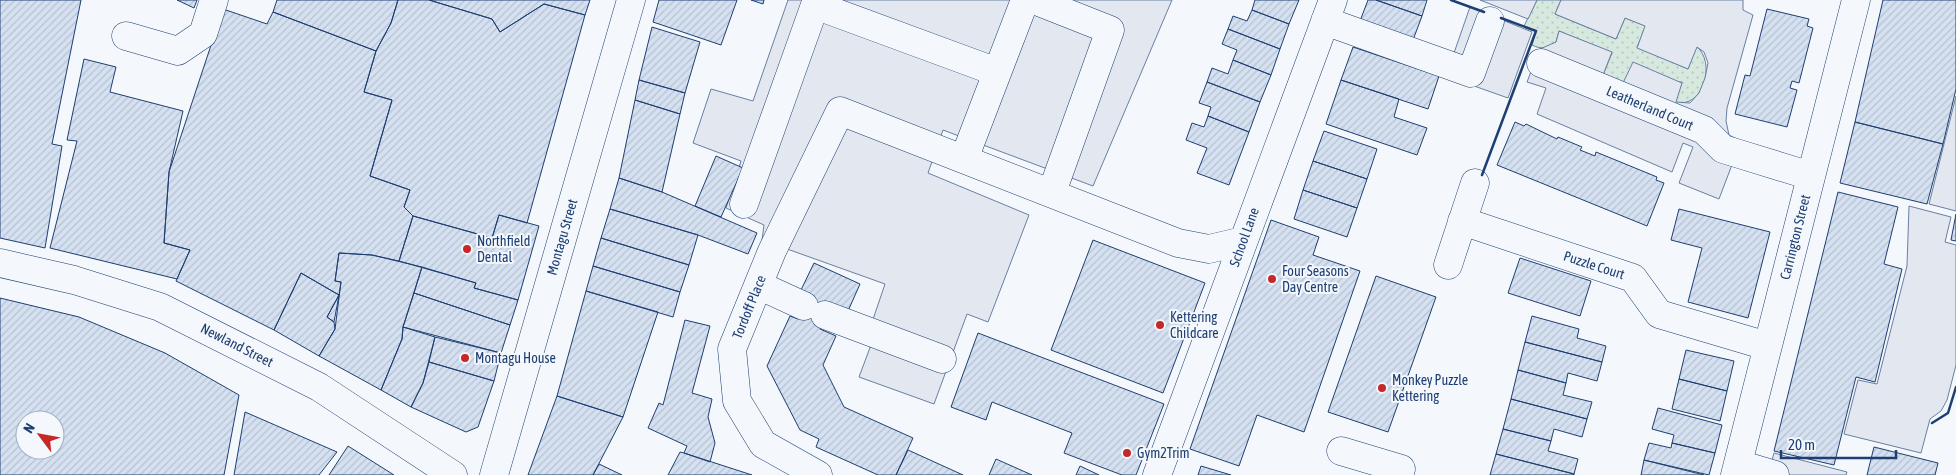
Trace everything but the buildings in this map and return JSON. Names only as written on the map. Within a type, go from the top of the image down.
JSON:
[{"type":"street","points":[[126,36],[178,51],[203,34],[214,0]]},
{"type":"street","name":"Montagu Street","points":[[497,466],[631,0]]},
{"type":"street","points":[[1025,0],[964,159],[1178,243],[1209,249],[1243,241]]},
{"type":"street","points":[[1034,0],[1110,30],[1052,192]]},
{"type":"street","name":"Carrington Street","points":[[1737,469],[1856,0]]},
{"type":"street","points":[[744,204],[815,6],[997,72]]},
{"type":"street","points":[[1329,10],[1472,73],[1490,21]]},
{"type":"street","name":"School Lane","points":[[1157,475],[1329,10]]},
{"type":"street","name":"Leatherland Court","points":[[1541,63],[1704,130],[1723,149],[1811,176]]},
{"type":"street","name":"Tordoff Place","points":[[818,475],[763,444],[737,401],[732,350],[772,251],[840,110],[964,159]]},
{"type":"street","points":[[1448,265],[1474,183]]},
{"type":"street","name":"Puzzle Court","points":[[1462,221],[1633,278],[1659,314],[1767,346]]},
{"type":"street","name":"Newland Street","points":[[0,263],[74,280],[160,307],[319,387],[453,475]]},
{"type":"street","points":[[758,285],[815,310],[942,359]]},
{"type":"street","points":[[1341,451],[1401,469],[1399,475]]},
{"type":"street","points":[[1737,469],[1775,475]]},
{"type":"shaded area","points":[[788,0],[1172,0],[1093,186],[943,130],[928,173],[1029,215],[988,322],[967,314],[934,404],[859,377],[871,345],[865,343],[885,284],[762,240],[764,225],[726,208],[741,161],[693,143],[711,89],[753,101]]},
{"type":"shaded area","points":[[1480,0],[1537,0],[1528,19]]},
{"type":"shaded area","points":[[1537,0],[1561,0],[1555,14],[1616,39],[1625,18],[1646,26],[1637,47],[1688,69],[1696,46],[1702,53],[1706,63],[1704,83],[1693,99],[1685,103],[1675,102],[1682,82],[1623,84],[1603,75],[1612,53],[1559,31],[1556,42],[1549,46],[1541,48],[1532,45],[1536,31],[1524,26]]},
{"type":"shaded area","points":[[1561,0],[1743,0],[1743,10],[1753,15],[1727,108],[1726,121],[1729,135],[1741,141],[1719,199],[1679,183],[1693,147],[1683,143],[1672,172],[1537,114],[1546,88],[1527,82],[1540,49],[1556,42],[1559,31],[1612,52],[1603,75],[1623,83],[1633,62],[1682,83],[1676,102],[1690,103],[1699,93],[1705,78],[1708,63],[1704,52],[1697,47],[1688,69],[1637,48],[1645,26],[1625,18],[1616,39],[1555,14]]},
{"type":"shaded area","points":[[1470,7],[1532,32],[1508,98],[1446,76]]},
{"type":"shaded area","points":[[1956,96],[1956,211],[1929,204]]},
{"type":"shaded area","points":[[1909,206],[1951,217],[1945,242],[1956,245],[1956,365],[1947,400],[1941,411],[1930,419],[1921,453],[1844,434],[1858,380],[1877,384],[1907,266]]},
{"type":"shaded area","points":[[1774,453],[1847,472],[1846,475],[1768,475]]},
{"type":"wall","points":[[1451,0],[1484,12]]},
{"type":"wall","points":[[1482,175],[1536,31],[1501,18]]},
{"type":"wall","points":[[1932,423],[1948,413],[1956,387]]},
{"type":"place","name":"Northfield Dental","points":[[467,249]]},
{"type":"place","name":"Four Seasons Day Centre","points":[[1272,279]]},
{"type":"place","name":"Kettering Childcare","points":[[1160,325]]},
{"type":"place","name":"Montagu House","points":[[465,358]]},
{"type":"place","name":"Monkey Puzzle Kettering","points":[[1382,388]]},
{"type":"place","name":"Gym2Trim","points":[[1127,453]]}]
